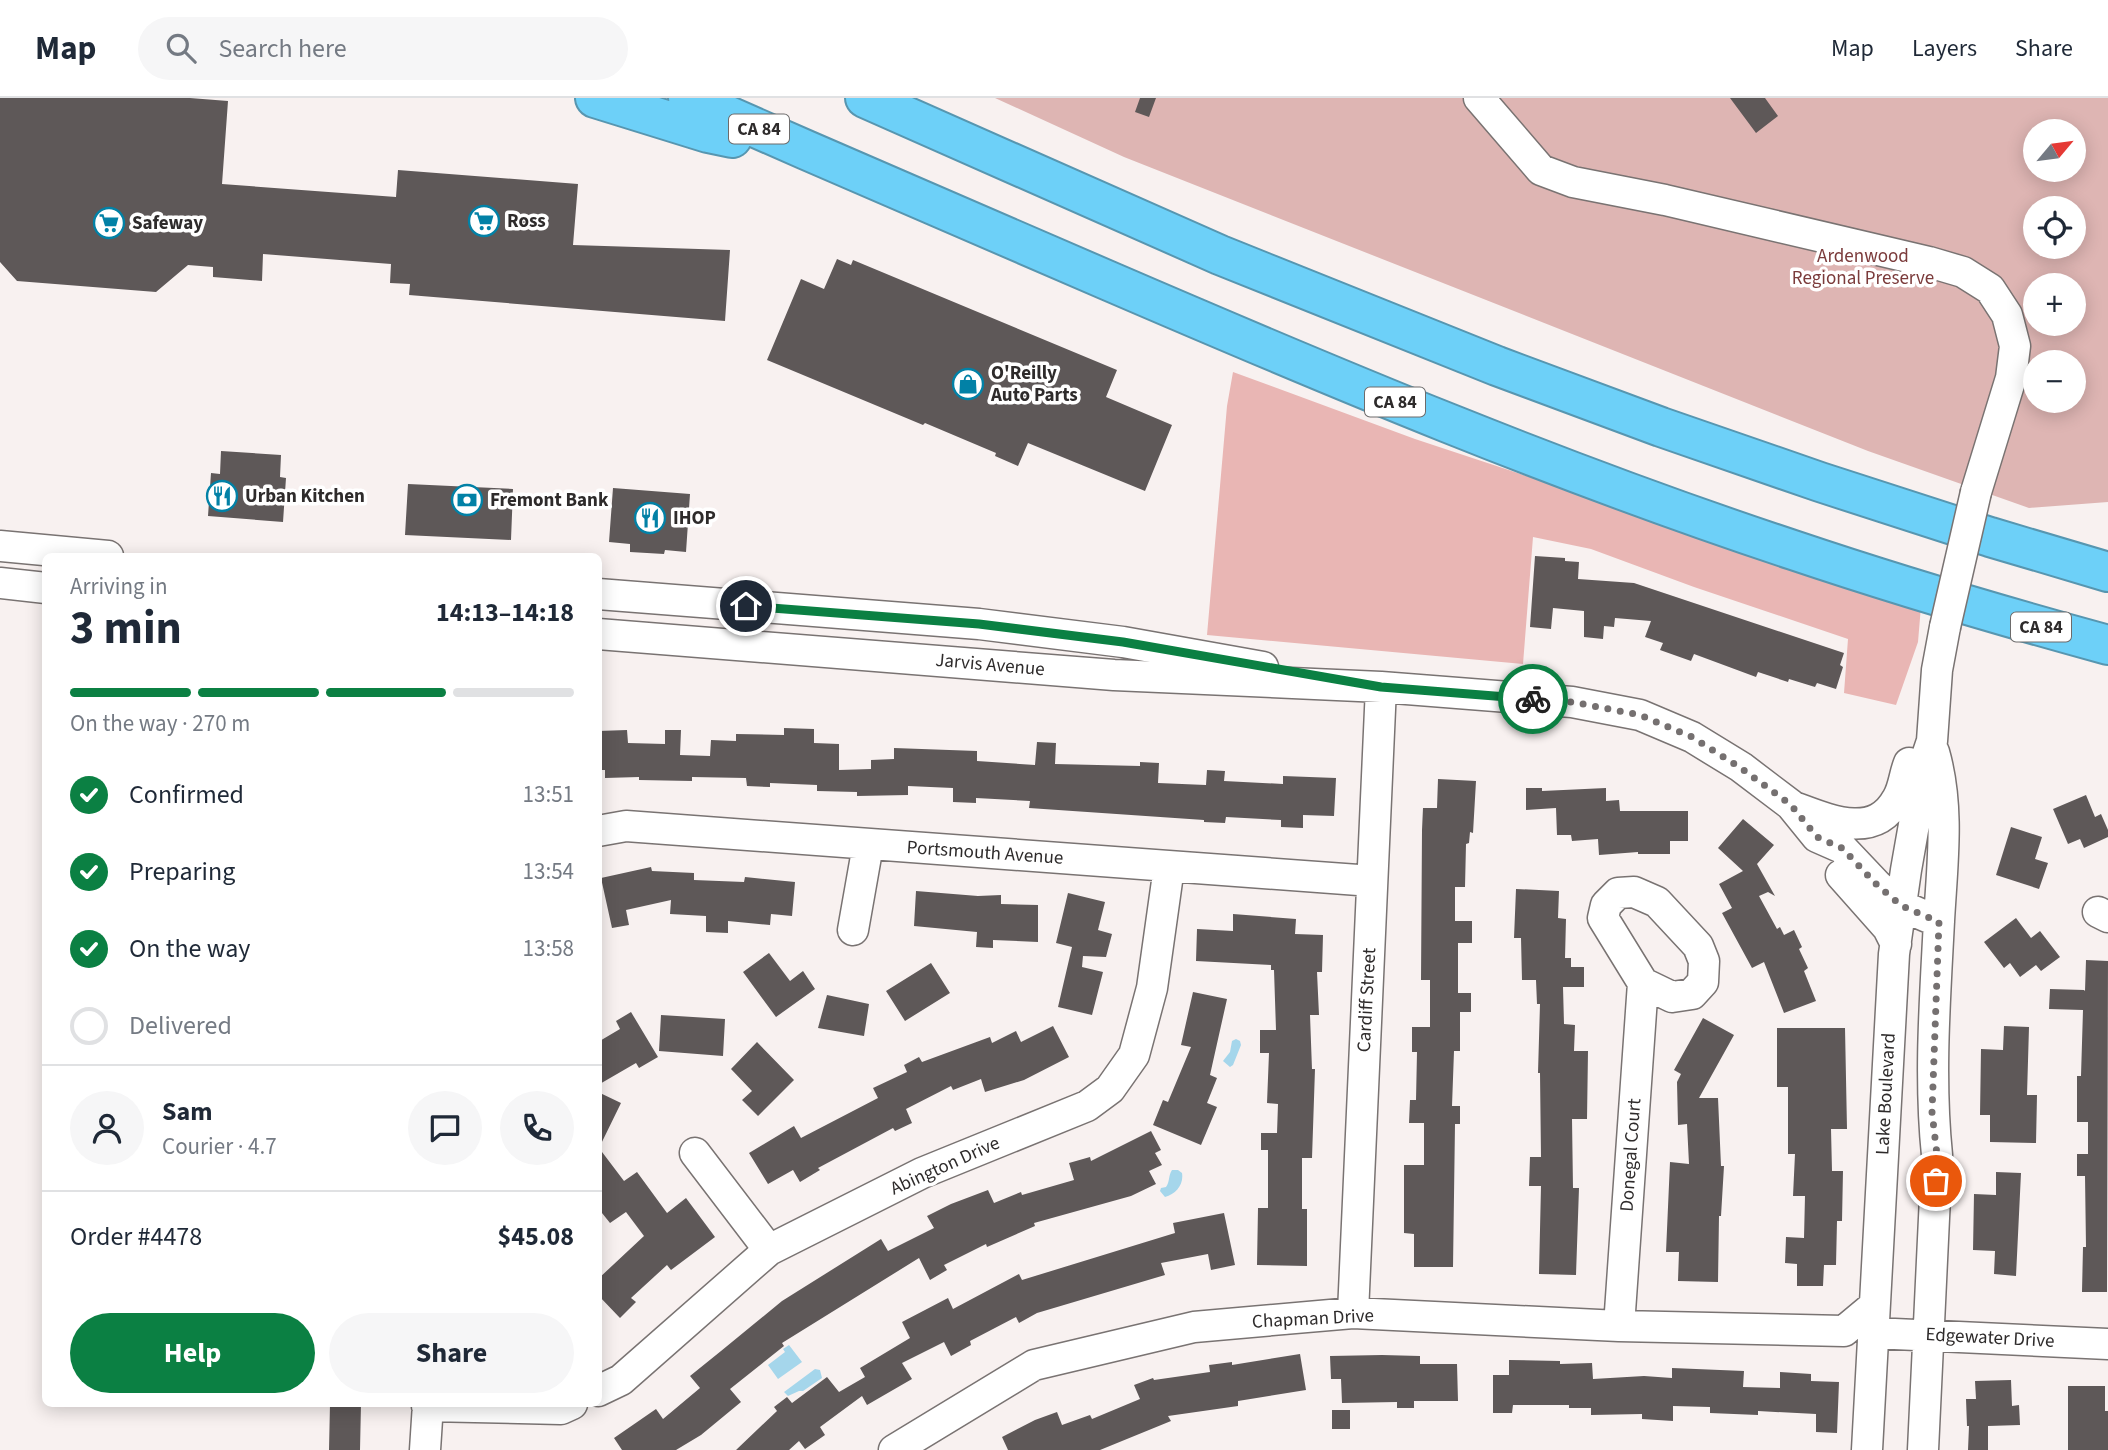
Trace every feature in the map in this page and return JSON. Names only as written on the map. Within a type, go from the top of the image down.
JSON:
[{"type":"highway","points":[[595,98],[708,133],[830,160]]},
{"type":"highway","name":"CA 84","points":[[688,98],[1315,370],[1468,431],[1790,549],[1973,608],[2108,645]]},
{"type":"highway","points":[[865,98],[1220,255],[1497,366],[1661,428],[1964,529],[2108,572]]},
{"type":"highway","points":[[921,98],[1220,255]]},
{"type":"street","name":"Lake Boulevard","points":[[1479,98],[1541,170],[1573,182],[1665,200],[1963,272],[1990,289],[2007,315],[2015,346],[2011,378],[1976,492],[1945,627],[1937,670],[1932,741],[1925,762],[1896,944],[1866,1332],[1867,1450]]},
{"type":"street","points":[[0,546],[76,553]]},
{"type":"street","points":[[0,583],[42,588]]},
{"type":"street","name":"Jarvis Avenue","points":[[602,594],[979,624],[1123,642],[1381,687]]},
{"type":"street","name":"Jarvis Avenue","points":[[602,634],[1114,676],[1381,687],[1572,702],[1640,715],[1692,737],[1741,768],[1791,805],[1817,837],[1842,848],[1878,886],[1902,906],[1939,922]]},
{"type":"street","name":"Cardiff Street","points":[[1353,1313],[1381,687]]},
{"type":"street","points":[[1791,805],[1836,822],[1850,824],[1874,819],[1883,814],[1897,800],[1906,770],[1934,708]]},
{"type":"street","name":"Lake Boulevard","points":[[1923,1450],[1937,1155],[1932,1112],[1945,820],[1932,741]]},
{"type":"street","name":"Portsmouth Avenue","points":[[602,830],[626,826],[1372,881]]},
{"type":"street","points":[[1817,837],[1828,861],[1875,911],[1896,944]]},
{"type":"street","points":[[853,930],[868,845]]},
{"type":"street","name":"Abington Drive","points":[[602,1389],[621,1380],[769,1250],[922,1173],[1087,1106],[1110,1089],[1134,1055],[1152,988],[1169,867]]},
{"type":"street","name":"Donegal Court","points":[[1619,1326],[1643,983]]},
{"type":"street","points":[[695,1153],[769,1250]]},
{"type":"street","name":"Chapman Drive","points":[[894,1450],[1034,1366],[1194,1327],[1353,1313],[1619,1326],[1866,1332]]},
{"type":"street","name":"Edgewater Drive","points":[[1866,1332],[2108,1343]]},
{"type":"street","points":[[425,1450],[427,1407]]},
{"type":"street","points":[[494,1407],[565,1407]]},
{"type":"green space","name":"Ardenwood Regional Preserve","points":[[995,98],[2108,98],[2108,502],[2029,508],[1868,451],[1124,157]]},
{"type":"shaded area","points":[[1233,372],[1415,439],[1921,606],[1918,642],[1896,705],[1844,693],[1848,639],[1591,549],[1533,537],[1523,664],[1207,635],[1227,406]]},
{"type":"water","points":[[1236,1039],[1241,1045],[1230,1067],[1223,1061],[1230,1052],[1232,1041]]},
{"type":"water","points":[[1172,1170],[1182,1173],[1182,1181],[1176,1191],[1165,1197],[1160,1191],[1166,1187]]},
{"type":"water","points":[[789,1345],[802,1362],[778,1379],[768,1365],[785,1352],[783,1349]]},
{"type":"water","points":[[815,1369],[820,1370],[822,1378],[803,1391],[788,1396],[784,1392]]},
{"type":"building","points":[[0,98],[190,98],[228,101],[222,184],[396,197],[398,170],[578,184],[573,245],[730,250],[725,321],[409,295],[410,284],[390,283],[391,264],[263,254],[262,281],[213,277],[213,267],[188,265],[156,292],[17,281],[0,262]]},
{"type":"building","points":[[1140,98],[1156,98],[1149,117],[1135,112]]},
{"type":"building","points":[[1730,98],[1765,98],[1778,116],[1756,133]]},
{"type":"building","name":"O'Reilly Auto Parts","points":[[837,259],[851,265],[853,260],[1117,370],[1106,397],[1172,425],[1145,491],[1028,443],[1018,466],[995,456],[996,453],[925,423],[923,425],[767,360],[801,279],[824,289]]},
{"type":"building","points":[[221,451],[281,455],[280,477],[286,478],[283,522],[208,516],[211,473],[220,474]]},
{"type":"building","points":[[408,484],[513,489],[511,540],[405,535]]},
{"type":"building","name":"IHOP","points":[[613,488],[690,494],[686,552],[630,552],[630,544],[609,542]]},
{"type":"building","points":[[1535,556],[1579,562],[1578,579],[1634,583],[1844,653],[1836,689],[1817,683],[1815,687],[1789,679],[1788,682],[1758,672],[1756,677],[1694,654],[1691,661],[1660,650],[1663,643],[1645,637],[1651,621],[1615,618],[1614,627],[1604,626],[1603,639],[1584,637],[1584,611],[1553,608],[1551,629],[1530,627]]},
{"type":"building","points":[[784,728],[814,729],[814,743],[839,744],[839,770],[871,769],[871,760],[894,759],[894,748],[977,751],[977,761],[1035,765],[1037,742],[1056,743],[1055,764],[1140,766],[1140,762],[1159,763],[1158,783],[1206,785],[1207,770],[1225,771],[1224,781],[1283,784],[1283,776],[1336,778],[1334,816],[1303,815],[1303,828],[1281,827],[1281,820],[1226,817],[1225,823],[1204,822],[1029,808],[1030,801],[976,798],[976,803],[953,802],[953,788],[908,786],[908,795],[857,796],[857,792],[817,791],[817,785],[770,783],[770,787],[747,786],[746,778],[692,777],[692,781],[639,780],[639,777],[605,778],[605,770],[602,770],[602,731],[627,730],[628,743],[665,744],[665,730],[681,730],[680,755],[710,756],[711,740],[736,741],[736,734],[784,735]]},
{"type":"building","points":[[1438,779],[1476,781],[1473,833],[1470,832],[1469,843],[1466,844],[1465,887],[1455,887],[1455,921],[1472,921],[1472,943],[1458,943],[1458,993],[1471,993],[1471,1012],[1460,1012],[1460,1051],[1454,1051],[1452,1106],[1460,1106],[1460,1124],[1455,1124],[1453,1267],[1414,1267],[1414,1234],[1404,1233],[1404,1165],[1424,1165],[1424,1123],[1409,1123],[1410,1100],[1416,1100],[1417,1052],[1412,1052],[1412,1027],[1430,1027],[1430,980],[1421,980],[1422,830],[1423,808],[1437,808]]},
{"type":"building","points":[[1526,788],[1542,788],[1542,791],[1606,788],[1606,801],[1619,800],[1620,811],[1688,811],[1688,841],[1670,841],[1670,854],[1638,852],[1599,855],[1598,839],[1572,841],[1571,835],[1557,835],[1556,808],[1526,810]]},
{"type":"building","points":[[2086,795],[2095,817],[2101,814],[2108,837],[2084,848],[2080,839],[2068,844],[2053,809]]},
{"type":"building","points":[[1743,819],[1774,845],[1757,864],[1775,896],[1768,892],[1759,896],[1777,929],[1780,927],[1784,935],[1794,930],[1802,947],[1799,949],[1808,968],[1804,971],[1816,1001],[1784,1013],[1764,962],[1752,968],[1722,913],[1732,908],[1719,884],[1743,871],[1718,848]]},
{"type":"building","points":[[2011,827],[2042,837],[2035,859],[2048,863],[2039,889],[1996,875]]},
{"type":"building","points":[[651,867],[652,871],[694,873],[694,880],[744,882],[745,877],[795,882],[792,916],[771,914],[770,925],[728,921],[728,933],[706,932],[706,916],[670,914],[671,900],[626,910],[629,925],[612,928],[602,878]]},
{"type":"building","points":[[1516,889],[1559,891],[1558,918],[1566,919],[1565,958],[1571,958],[1571,967],[1584,967],[1584,987],[1563,987],[1564,1024],[1575,1025],[1574,1051],[1588,1051],[1587,1119],[1572,1119],[1573,1188],[1579,1188],[1576,1275],[1539,1274],[1541,1186],[1529,1186],[1530,1157],[1541,1157],[1538,1073],[1540,1004],[1537,1004],[1536,980],[1522,980],[1521,938],[1514,938]]},
{"type":"building","points":[[916,891],[1001,895],[1001,904],[1038,905],[1038,942],[993,940],[993,948],[976,947],[977,932],[914,926]]},
{"type":"building","points":[[1068,893],[1105,902],[1098,930],[1112,934],[1106,957],[1083,956],[1082,967],[1103,972],[1092,1015],[1058,1007],[1072,947],[1056,943]]},
{"type":"building","points":[[1233,914],[1296,919],[1295,934],[1323,935],[1322,972],[1317,972],[1319,1015],[1310,1015],[1312,1069],[1315,1069],[1312,1158],[1302,1158],[1302,1209],[1307,1209],[1307,1266],[1257,1265],[1258,1208],[1268,1208],[1268,1150],[1261,1150],[1261,1133],[1277,1133],[1278,1104],[1267,1103],[1269,1053],[1260,1053],[1260,1030],[1276,1030],[1274,970],[1271,970],[1271,965],[1196,961],[1197,929],[1233,931]]},
{"type":"building","points":[[2016,918],[2031,938],[2040,931],[2060,957],[2041,971],[2036,965],[2020,977],[2010,963],[2004,968],[1984,942]]},
{"type":"building","points":[[769,953],[790,981],[803,971],[815,989],[776,1017],[743,972]]},
{"type":"building","points":[[2086,960],[2108,961],[2107,1292],[2082,1292],[2083,1247],[2086,1247],[2085,1176],[2077,1176],[2077,1154],[2088,1154],[2088,1122],[2077,1122],[2077,1076],[2081,1076],[2083,1010],[2049,1009],[2050,989],[2085,991]]},
{"type":"building","points":[[931,963],[950,993],[905,1021],[886,991]]},
{"type":"building","points":[[1193,992],[1227,999],[1210,1075],[1217,1078],[1207,1103],[1217,1107],[1201,1145],[1153,1125],[1163,1100],[1168,1102],[1191,1047],[1181,1045]]},
{"type":"building","points":[[827,995],[869,1004],[864,1036],[818,1028]]},
{"type":"building","points":[[631,1012],[658,1057],[639,1068],[636,1063],[602,1083],[602,1040],[620,1029],[616,1021]]},
{"type":"building","points":[[661,1015],[725,1019],[723,1056],[659,1051]]},
{"type":"building","points":[[1703,1018],[1734,1035],[1699,1098],[1718,1098],[1721,1166],[1724,1166],[1719,1216],[1718,1282],[1678,1281],[1679,1252],[1666,1252],[1670,1162],[1689,1164],[1687,1124],[1678,1125],[1677,1082],[1681,1074],[1674,1070]]},
{"type":"building","points":[[1053,1026],[1069,1057],[1024,1080],[985,1092],[981,1079],[953,1090],[951,1086],[906,1109],[912,1123],[895,1131],[893,1128],[818,1168],[820,1170],[800,1182],[793,1170],[768,1184],[749,1153],[794,1126],[801,1138],[878,1098],[873,1088],[907,1072],[904,1065],[919,1057],[922,1062],[990,1037],[992,1043],[1016,1031],[1021,1042]]},
{"type":"building","points":[[2004,1026],[2029,1027],[2027,1095],[2037,1095],[2036,1143],[1990,1142],[1990,1115],[1980,1115],[1981,1049],[2003,1050]]},
{"type":"building","points":[[1777,1028],[1845,1028],[1847,1129],[1831,1129],[1832,1171],[1843,1171],[1842,1221],[1837,1221],[1836,1265],[1824,1265],[1823,1286],[1797,1286],[1797,1264],[1785,1263],[1786,1237],[1804,1238],[1805,1196],[1793,1196],[1795,1154],[1788,1154],[1788,1087],[1777,1087]]},
{"type":"building","points":[[757,1042],[794,1080],[758,1116],[742,1100],[752,1091],[731,1069]]},
{"type":"building","points":[[602,1094],[621,1103],[602,1142]]},
{"type":"building","points":[[1151,1131],[1161,1150],[1155,1153],[1162,1165],[1149,1171],[1156,1184],[1131,1196],[1034,1223],[1035,1226],[987,1247],[986,1244],[944,1265],[947,1270],[930,1280],[919,1258],[782,1343],[784,1346],[730,1389],[741,1402],[701,1435],[676,1450],[622,1450],[614,1438],[656,1409],[663,1419],[700,1388],[690,1376],[782,1301],[881,1239],[888,1251],[934,1228],[927,1216],[988,1190],[994,1203],[1021,1192],[1022,1195],[1074,1180],[1069,1163],[1090,1157],[1091,1161]]},
{"type":"building","points":[[602,1152],[624,1181],[637,1172],[667,1213],[686,1198],[715,1237],[671,1270],[667,1265],[631,1298],[636,1302],[620,1318],[602,1299],[602,1275],[644,1236],[626,1212],[610,1223],[602,1213]]},
{"type":"building","points":[[1996,1172],[2021,1173],[2016,1276],[1994,1274],[1995,1251],[1973,1250],[1974,1194],[1996,1195]]},
{"type":"building","points":[[1224,1213],[1235,1265],[1211,1270],[1208,1254],[1161,1263],[1165,1275],[1037,1313],[1019,1323],[1016,1317],[970,1341],[971,1345],[951,1356],[944,1342],[902,1363],[912,1379],[867,1405],[862,1396],[820,1427],[825,1435],[805,1449],[799,1441],[789,1450],[736,1450],[777,1411],[774,1407],[787,1397],[792,1403],[827,1377],[839,1392],[865,1377],[860,1368],[910,1338],[902,1322],[948,1298],[953,1309],[1019,1274],[1022,1280],[1175,1233],[1173,1223]]},
{"type":"building","points":[[1300,1354],[1306,1390],[1238,1401],[1238,1406],[1168,1416],[1171,1421],[1100,1450],[1008,1450],[1002,1437],[1057,1412],[1062,1425],[1090,1415],[1092,1419],[1140,1399],[1134,1385],[1153,1378],[1210,1372],[1209,1365],[1232,1362],[1232,1365]]},
{"type":"building","points":[[1330,1356],[1420,1356],[1420,1364],[1457,1364],[1458,1401],[1414,1401],[1414,1408],[1397,1408],[1397,1402],[1342,1403],[1341,1379],[1331,1379]]},
{"type":"building","points":[[1509,1360],[1560,1361],[1560,1364],[1592,1363],[1593,1379],[1644,1376],[1672,1378],[1672,1368],[1744,1371],[1743,1387],[1780,1388],[1780,1372],[1811,1374],[1811,1381],[1839,1382],[1837,1433],[1816,1432],[1816,1414],[1758,1411],[1758,1415],[1710,1413],[1710,1407],[1673,1406],[1673,1421],[1642,1419],[1642,1414],[1591,1415],[1591,1408],[1569,1408],[1569,1405],[1513,1405],[1512,1413],[1493,1413],[1493,1375],[1509,1375]]},
{"type":"building","points":[[2011,1380],[2012,1406],[2019,1405],[2020,1425],[1988,1426],[1988,1450],[1968,1450],[1966,1399],[1976,1399],[1975,1381]]},
{"type":"building","points":[[2068,1386],[2105,1386],[2108,1450],[2068,1450]]},
{"type":"building","points":[[330,1407],[361,1407],[360,1450],[329,1450]]},
{"type":"building","points":[[1332,1410],[1350,1410],[1350,1429],[1332,1429]]},
{"type":"way so far","points":[[1533,699],[1572,702],[1640,715],[1692,737],[1741,768],[1791,805],[1817,837],[1842,848],[1878,886],[1902,906],[1939,922],[1932,1112],[1937,1155],[1936,1181]]},
{"type":"place","name":"Ross","points":[[484,221]]},
{"type":"place","name":"Safeway","points":[[109,223]]},
{"type":"place","name":"O'Reilly Auto Parts","points":[[968,384]]},
{"type":"place","name":"Urban Kitchen","points":[[222,496]]},
{"type":"place","name":"Fremont Bank","points":[[467,500]]},
{"type":"place","name":"IHOP","points":[[650,518]]},
{"type":"route","points":[[746,606],[979,624],[1123,642],[1381,687],[1533,699]]}]
